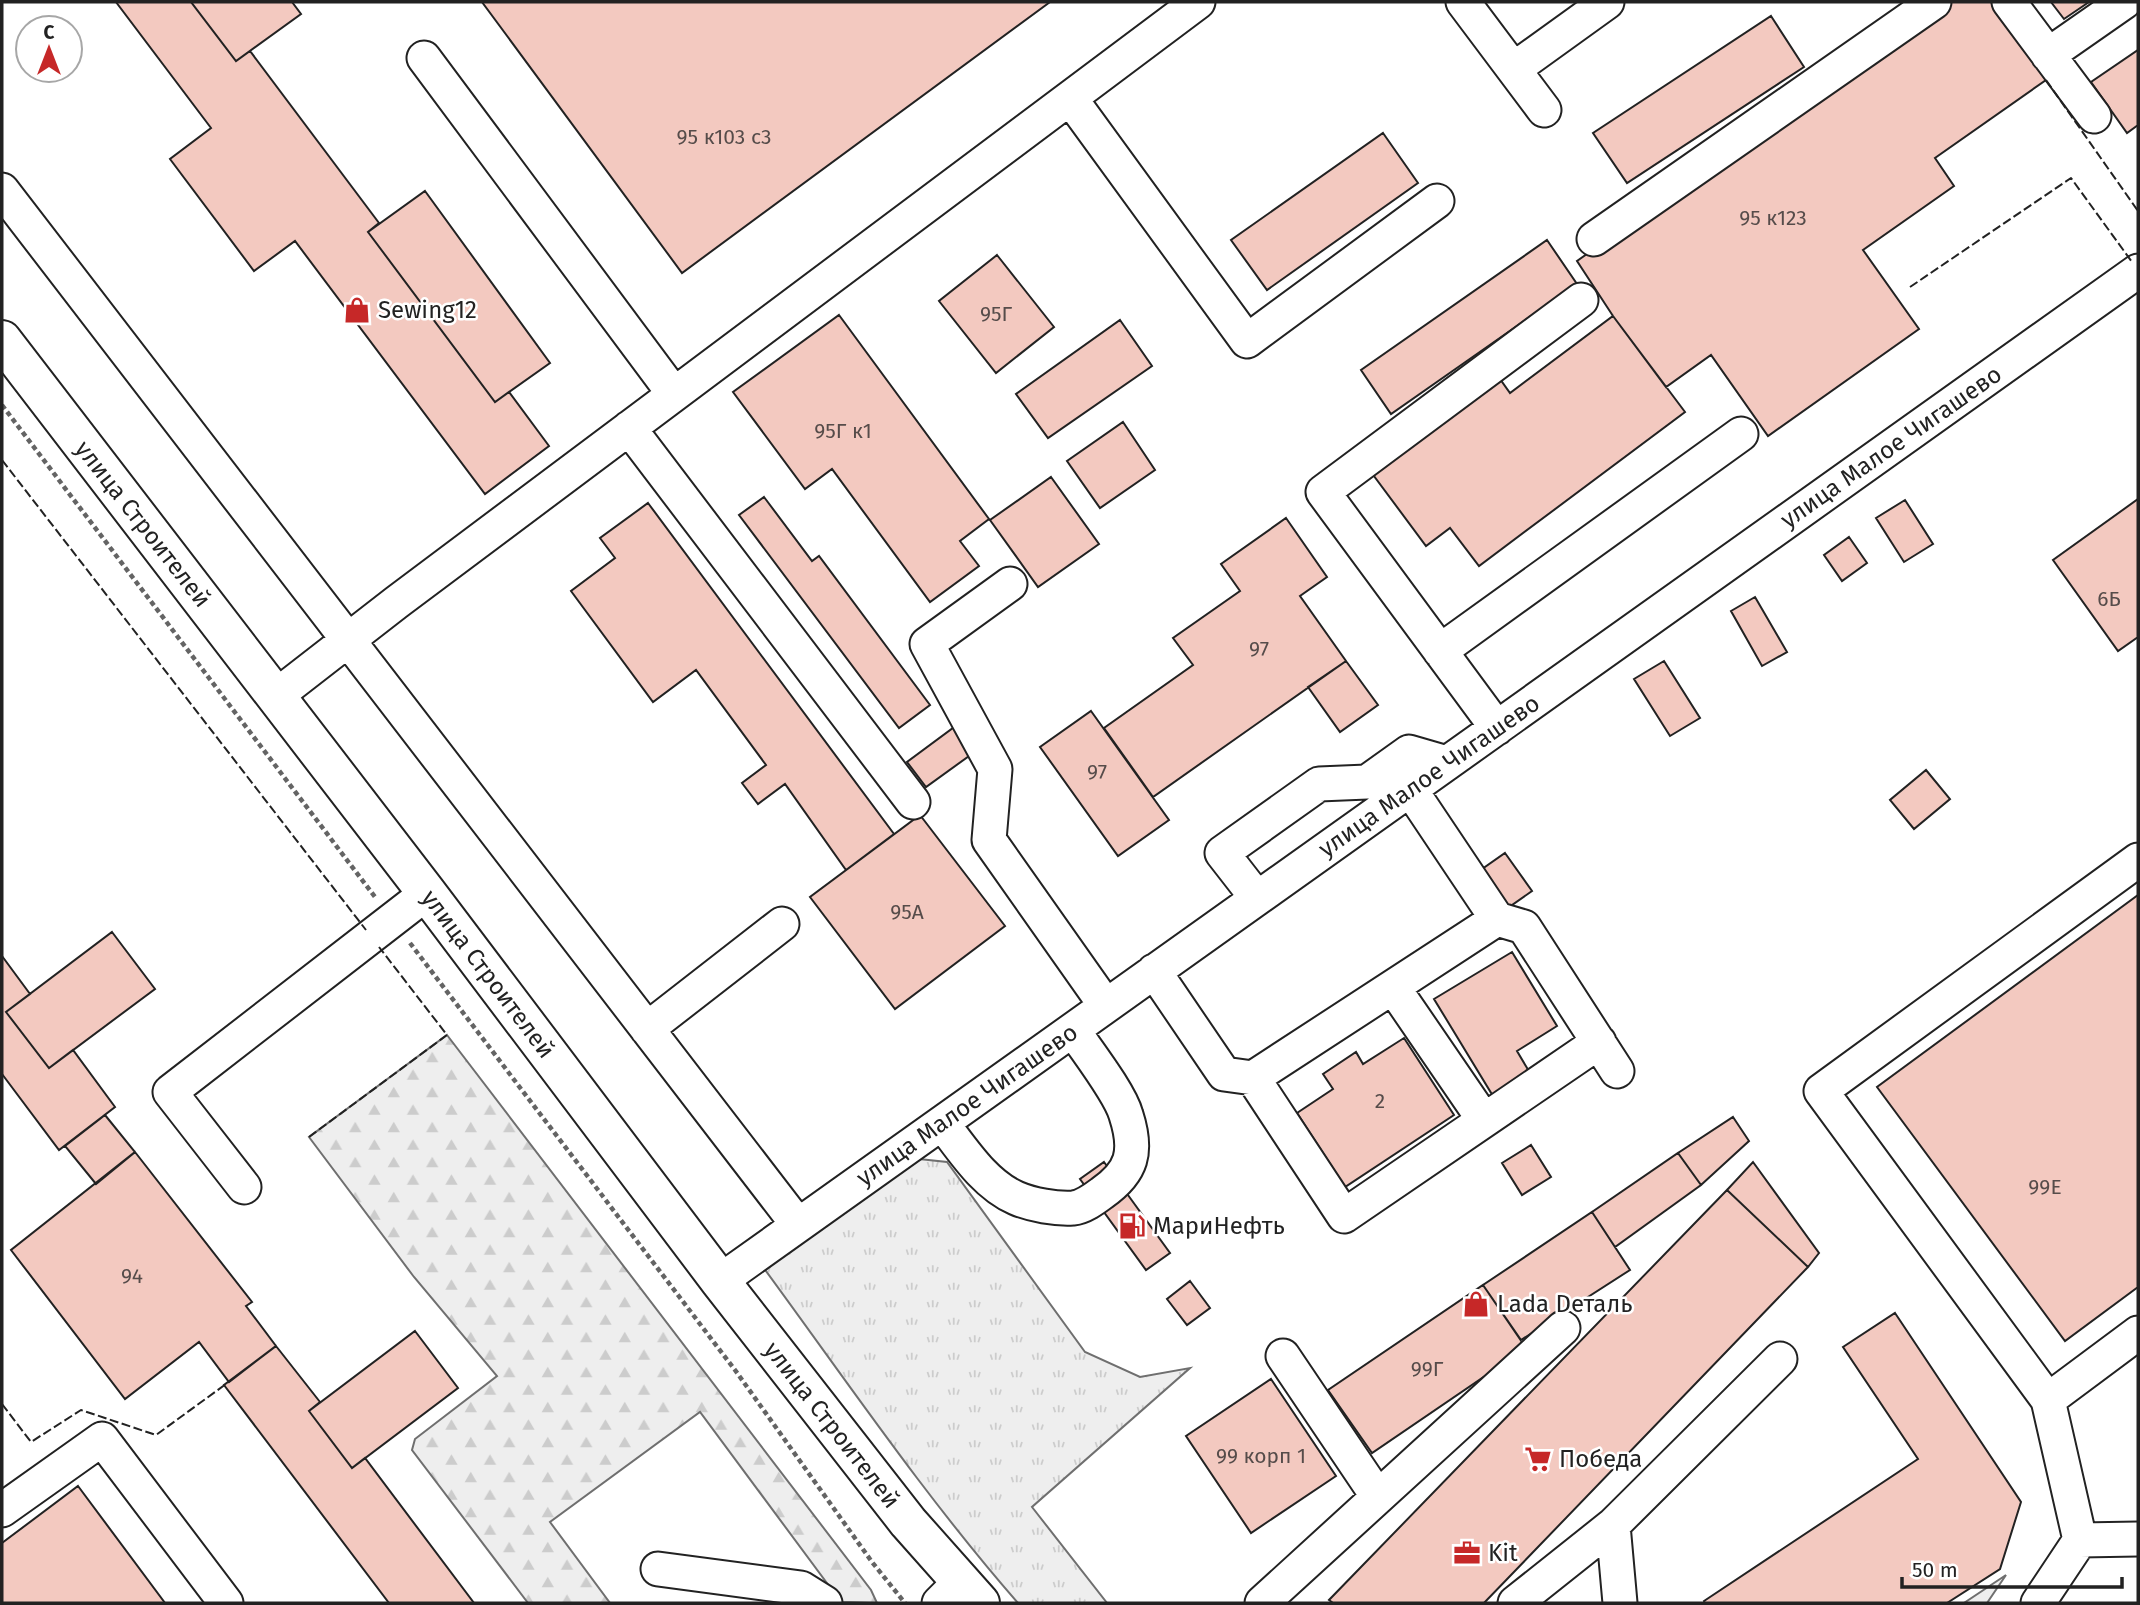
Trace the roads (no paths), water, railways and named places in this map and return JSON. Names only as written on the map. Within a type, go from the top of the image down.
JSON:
[{"type":"main road","name":"улица Строителей","points":[[2,340],[427,893],[720,1281],[908,1522],[960,1596]]},
{"type":"street","points":[[276,696],[1198,2]]},
{"type":"street","points":[[1463,2],[1544,110]]},
{"type":"street","points":[[1514,69],[1607,2]]},
{"type":"street","points":[[1594,239],[1934,2]]},
{"type":"street","points":[[2008,2],[2094,116]]},
{"type":"street","points":[[2048,55],[2124,2]]},
{"type":"street","points":[[424,58],[674,394]]},
{"type":"street","points":[[1070,98],[1247,341],[1437,201]]},
{"type":"street","points":[[2,190],[798,1225]]},
{"type":"street","name":"улица Малое Чигашево","points":[[720,1281],[2138,271]]},
{"type":"street","points":[[1497,728],[1323,492],[1581,300]]},
{"type":"street","points":[[629,428],[913,802]]},
{"type":"street","points":[[1440,651],[1741,434]]},
{"type":"street","points":[[1010,584],[927,644],[995,769],[989,840],[1105,1006]]},
{"type":"street","points":[[1257,898],[1222,853],[1254,830],[1319,784],[1367,782],[1409,752],[1447,763]]},
{"type":"street","points":[[1410,789],[1497,919],[1524,927],[1617,1071]]},
{"type":"street","points":[[2038,1603],[2080,1540],[2048,1400],[1821,1091],[2138,860]]},
{"type":"street","points":[[244,1187],[170,1092],[427,893]]},
{"type":"street","points":[[1154,971],[1224,1074],[1253,1078],[1497,919]]},
{"type":"street","points":[[647,1029],[782,924]]},
{"type":"street","points":[[1393,986],[1484,1120]]},
{"type":"street","points":[[942,1123],[993,1184],[1016,1198],[1047,1206],[1076,1208],[1119,1181],[1130,1165],[1131,1144],[1126,1115],[1073,1030]]},
{"type":"street","points":[[1253,1078],[1344,1216],[1599,1042]]},
{"type":"street","points":[[1262,1603],[1563,1328]]},
{"type":"street","points":[[2048,1400],[2138,1333]]},
{"type":"street","points":[[1283,1356],[1378,1497]]},
{"type":"street","points":[[1515,1603],[1613,1525],[1780,1359]]},
{"type":"street","points":[[2,1510],[102,1439],[226,1603]]},
{"type":"street","points":[[1613,1525],[1620,1603]]},
{"type":"street","points":[[2080,1540],[2138,1539]]},
{"type":"street","points":[[658,1569],[801,1588],[825,1603]]},
{"type":"place","name":"Sewing12","points":[[357,310]]},
{"type":"place","name":"МариНефть","points":[[1132,1226]]},
{"type":"place","name":"Lada Dеталь","points":[[1476,1304]]},
{"type":"place","name":"Победа","points":[[1538,1459]]},
{"type":"place","name":"Kit","points":[[1467,1553]]}]
